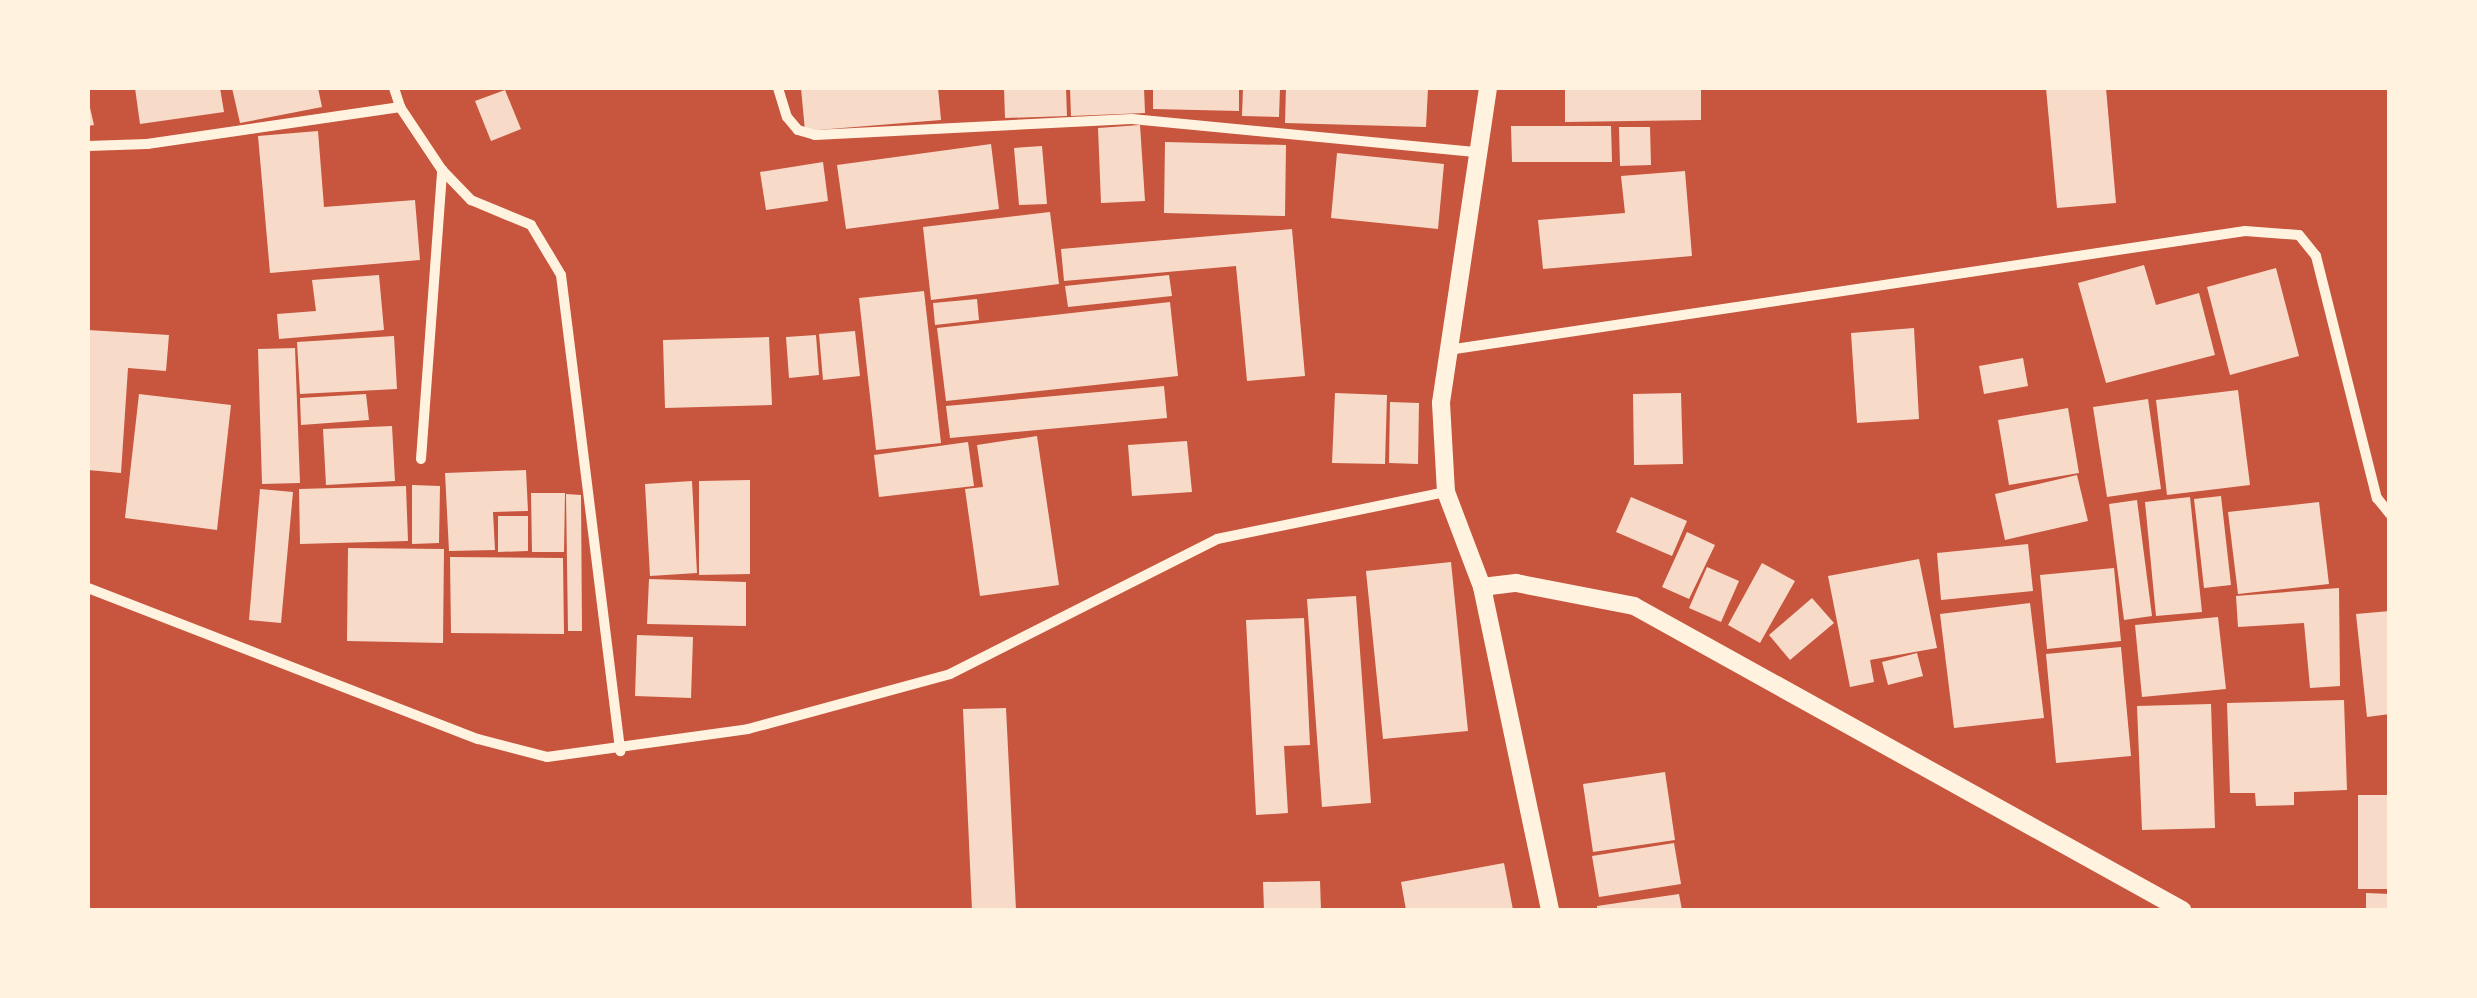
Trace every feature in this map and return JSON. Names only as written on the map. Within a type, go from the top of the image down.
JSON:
[{"type":"street","points":[[394,88],[400,107],[442,170],[471,200],[532,225],[561,276],[620,751]]},
{"type":"street","points":[[778,88],[788,117],[798,130],[815,135],[1132,119],[1478,152]]},
{"type":"street","points":[[1488,88],[1441,404],[1446,492],[1482,587],[1550,910]]},
{"type":"street","points":[[88,146],[147,144],[400,107]]},
{"type":"street","points":[[421,460],[442,170]]},
{"type":"street","points":[[1448,350],[2245,231],[2299,235],[2316,256],[2376,498],[2390,514]]},
{"type":"street","points":[[88,588],[478,739],[547,757],[620,751],[748,729],[950,674],[1217,539],[1446,492]]},
{"type":"street","points":[[1482,587],[1516,583],[1634,606],[2182,910]]},
{"type":"building","points":[[135,88],[220,88],[224,112],[140,124]]},
{"type":"building","points":[[232,88],[318,88],[322,107],[240,123]]},
{"type":"building","points":[[801,88],[938,88],[941,120],[805,131]]},
{"type":"building","points":[[1004,88],[1066,88],[1067,116],[1005,118]]},
{"type":"building","points":[[1070,88],[1144,88],[1145,113],[1071,116]]},
{"type":"building","points":[[1153,88],[1239,88],[1239,111],[1153,109]]},
{"type":"building","points":[[1243,88],[1280,88],[1279,117],[1242,116]]},
{"type":"building","points":[[1286,88],[1428,88],[1426,127],[1285,123]]},
{"type":"building","points":[[1565,88],[1701,88],[1701,120],[1565,122]]},
{"type":"building","points":[[2046,88],[2106,88],[2116,203],[2057,208]]},
{"type":"building","points":[[505,90],[521,129],[491,141],[475,101]]},
{"type":"building","points":[[88,99],[94,125],[88,126]]},
{"type":"building","points":[[1140,125],[1145,201],[1101,203],[1098,128]]},
{"type":"building","points":[[1511,126],[1611,126],[1612,162],[1512,162]]},
{"type":"building","points":[[1619,127],[1650,127],[1651,165],[1620,166]]},
{"type":"building","points":[[318,131],[324,207],[415,200],[420,260],[270,273],[258,136]]},
{"type":"building","points":[[1165,142],[1286,145],[1285,216],[1164,213]]},
{"type":"building","points":[[991,144],[999,209],[846,229],[837,165]]},
{"type":"building","points":[[1042,146],[1047,204],[1019,205],[1014,148]]},
{"type":"building","points":[[1337,153],[1444,164],[1438,229],[1331,218]]},
{"type":"building","points":[[823,162],[828,201],[766,210],[760,172]]},
{"type":"building","points":[[1685,171],[1692,256],[1543,269],[1538,220],[1625,213],[1621,176]]},
{"type":"building","points":[[1050,212],[1059,284],[931,300],[923,227]]},
{"type":"building","points":[[1292,229],[1305,376],[1247,381],[1236,266],[1064,281],[1061,249]]},
{"type":"building","points":[[2144,265],[2156,305],[2199,293],[2215,355],[2106,383],[2078,283]]},
{"type":"building","points":[[2276,268],[2299,356],[2230,375],[2207,287]]},
{"type":"building","points":[[379,275],[384,330],[279,339],[277,314],[316,311],[312,280]]},
{"type":"building","points":[[1169,275],[1172,296],[1068,307],[1065,286]]},
{"type":"building","points":[[924,291],[941,443],[876,450],[859,298]]},
{"type":"building","points":[[977,299],[979,320],[935,325],[933,303]]},
{"type":"building","points":[[1170,302],[1178,376],[946,401],[937,328]]},
{"type":"building","points":[[1914,328],[1919,419],[1857,423],[1851,333]]},
{"type":"building","points":[[88,330],[169,335],[166,371],[128,368],[121,473],[88,470]]},
{"type":"building","points":[[855,331],[860,376],[823,380],[819,334]]},
{"type":"building","points":[[816,335],[819,375],[789,378],[786,337]]},
{"type":"building","points":[[394,336],[397,389],[300,394],[297,342]]},
{"type":"building","points":[[769,337],[772,405],[665,408],[663,340]]},
{"type":"building","points":[[295,348],[300,483],[262,484],[258,349]]},
{"type":"building","points":[[2023,358],[2028,386],[1984,394],[1979,366]]},
{"type":"building","points":[[1164,386],[1167,418],[950,438],[946,406]]},
{"type":"building","points":[[2238,390],[2250,485],[2167,495],[2156,400]]},
{"type":"building","points":[[1335,393],[1387,395],[1385,464],[1332,463]]},
{"type":"building","points":[[1681,393],[1683,464],[1634,465],[1633,394]]},
{"type":"building","points":[[139,394],[231,405],[217,530],[125,518]]},
{"type":"building","points":[[366,394],[369,420],[301,425],[300,398]]},
{"type":"building","points":[[2148,399],[2161,489],[2107,497],[2093,407]]},
{"type":"building","points":[[1390,402],[1419,403],[1418,464],[1389,463]]},
{"type":"building","points":[[2068,408],[2079,473],[2009,485],[1998,420]]},
{"type":"building","points":[[392,426],[395,481],[326,485],[323,429]]},
{"type":"building","points":[[1037,436],[1059,585],[980,596],[965,489],[983,487],[977,445]]},
{"type":"building","points":[[1187,441],[1192,492],[1132,496],[1128,445]]},
{"type":"building","points":[[968,442],[974,486],[879,497],[874,455]]},
{"type":"building","points":[[526,470],[528,511],[493,512],[495,550],[449,551],[445,473]]},
{"type":"building","points":[[2077,475],[2088,521],[2005,540],[1995,494]]},
{"type":"building","points":[[750,480],[750,574],[699,575],[699,481]]},
{"type":"building","points":[[692,481],[697,573],[650,576],[645,484]]},
{"type":"building","points":[[412,485],[440,486],[439,543],[412,544]]},
{"type":"building","points":[[406,486],[408,541],[300,544],[299,489]]},
{"type":"building","points":[[260,489],[293,492],[281,623],[249,620]]},
{"type":"building","points":[[531,493],[565,493],[564,552],[532,552]]},
{"type":"building","points":[[566,494],[581,495],[582,631],[568,631]]},
{"type":"building","points":[[2221,496],[2231,585],[2204,588],[2194,499]]},
{"type":"building","points":[[1631,497],[1687,521],[1672,556],[1616,532]]},
{"type":"building","points":[[2190,497],[2202,612],[2156,616],[2145,502]]},
{"type":"building","points":[[2137,500],[2152,616],[2124,620],[2109,504]]},
{"type":"building","points":[[2319,502],[2329,584],[2238,594],[2228,512]]},
{"type":"building","points":[[498,516],[528,516],[528,551],[498,552]]},
{"type":"building","points":[[1687,532],[1715,545],[1689,599],[1662,587]]},
{"type":"building","points":[[2028,544],[2033,591],[1941,600],[1937,553]]},
{"type":"building","points":[[348,548],[444,549],[443,643],[347,641]]},
{"type":"building","points":[[450,557],[563,558],[564,634],[451,633]]},
{"type":"building","points":[[1919,559],[1937,648],[1870,660],[1874,682],[1850,687],[1828,576]]},
{"type":"building","points":[[1451,562],[1468,731],[1383,739],[1366,571]]},
{"type":"building","points":[[1762,563],[1795,581],[1760,643],[1728,625]]},
{"type":"building","points":[[1707,567],[1739,581],[1721,622],[1689,608]]},
{"type":"building","points":[[2114,568],[2121,641],[2047,649],[2040,575]]},
{"type":"building","points":[[649,579],[746,582],[746,626],[647,624]]},
{"type":"building","points":[[2339,588],[2340,686],[2310,688],[2304,623],[2238,627],[2236,596]]},
{"type":"building","points":[[1356,596],[1371,803],[1322,807],[1307,599]]},
{"type":"building","points":[[1812,598],[1834,623],[1790,660],[1769,635]]},
{"type":"building","points":[[2030,603],[2044,718],[1954,728],[1940,614]]},
{"type":"building","points":[[2390,611],[2390,714],[2367,717],[2356,614]]},
{"type":"building","points":[[2218,617],[2226,689],[2142,697],[2135,625]]},
{"type":"building","points":[[1304,618],[1310,745],[1284,746],[1288,813],[1256,815],[1246,620]]},
{"type":"building","points":[[637,635],[693,637],[691,698],[635,696]]},
{"type":"building","points":[[2121,647],[2131,756],[2056,763],[2046,654]]},
{"type":"building","points":[[1917,653],[1923,676],[1888,685],[1882,662]]},
{"type":"building","points":[[2344,700],[2347,790],[2294,792],[2294,805],[2256,806],[2255,793],[2230,793],[2227,703]]},
{"type":"building","points":[[2211,704],[2215,828],[2142,830],[2137,706]]},
{"type":"building","points":[[1006,708],[1016,910],[972,910],[963,709]]},
{"type":"building","points":[[1665,772],[1675,840],[1593,852],[1583,784]]},
{"type":"building","points":[[2358,795],[2390,795],[2390,889],[2358,889]]},
{"type":"building","points":[[1674,843],[1681,884],[1599,897],[1592,856]]},
{"type":"building","points":[[1504,863],[1513,910],[1406,910],[1401,882]]},
{"type":"building","points":[[1320,881],[1321,910],[1264,910],[1263,882]]},
{"type":"building","points":[[2366,893],[2390,894],[2390,910],[2366,910]]},
{"type":"building","points":[[1679,894],[1682,910],[1597,910],[1597,906]]}]
